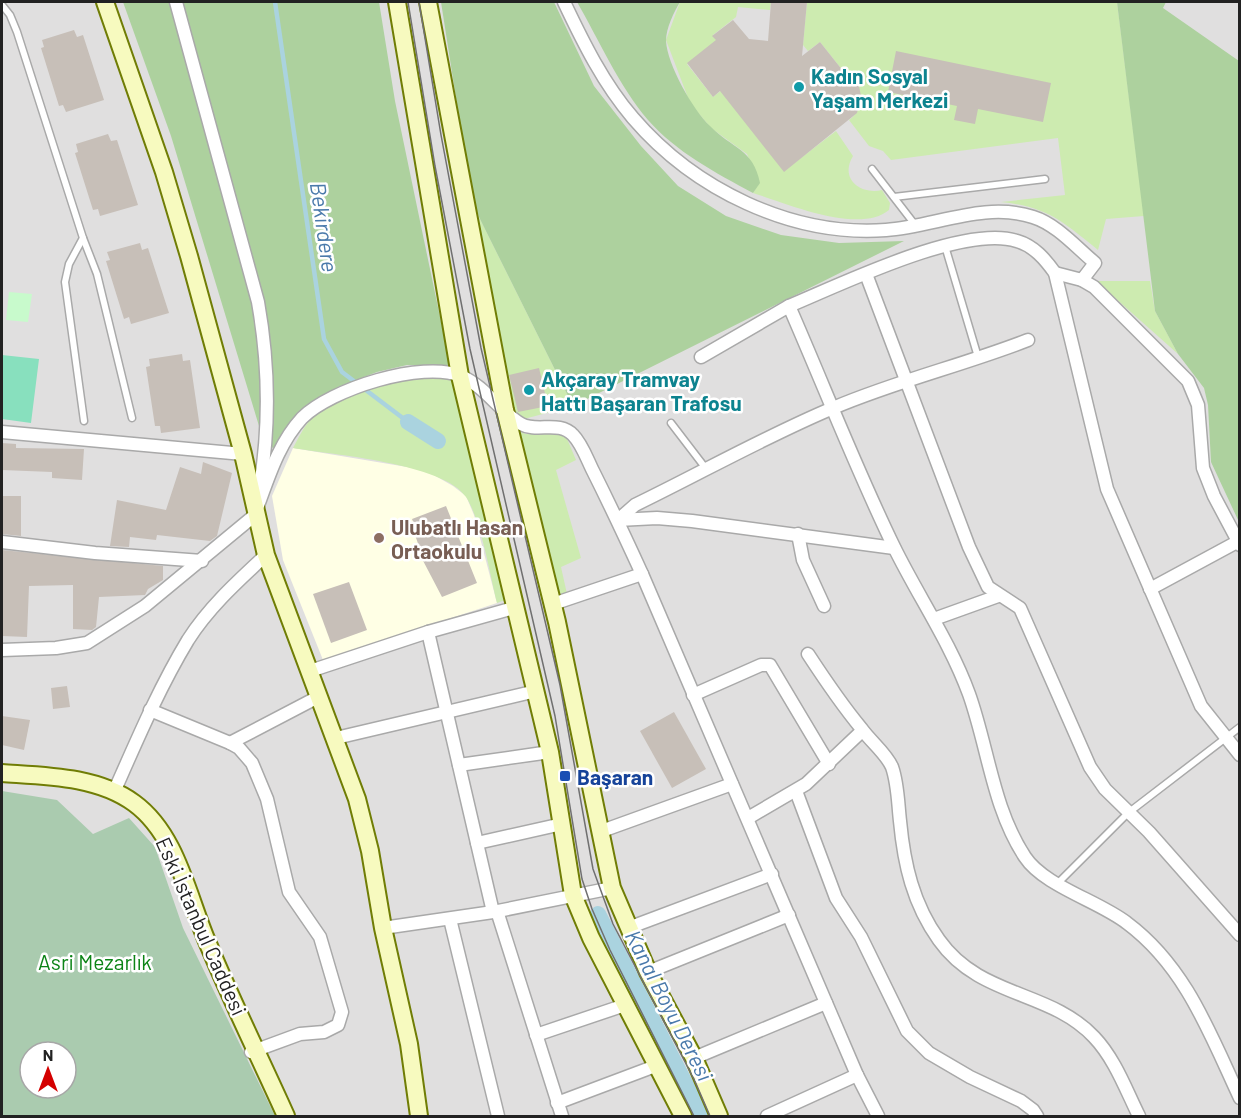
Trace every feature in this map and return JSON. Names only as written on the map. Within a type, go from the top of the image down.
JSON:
[{"type":"main road","points":[[105,2],[164,172],[243,454],[266,555],[336,738],[365,828],[409,1044],[419,1116]]},
{"type":"main road","points":[[397,2],[460,376],[517,607],[550,752],[562,824],[592,892],[625,1005],[683,1116]]},
{"type":"main road","points":[[428,2],[505,410],[553,604],[599,832],[592,892]]},
{"type":"main road","name":"Eski İstanbul Caddesi","points":[[2,773],[72,780],[114,792],[143,810],[161,832],[171,851],[279,1116]]},
{"type":"main road","name":"Eski İstanbul Caddesi","points":[[2,782],[47,786],[83,793],[111,802],[138,818],[160,844],[205,956],[286,1116]]},
{"type":"main road","points":[[592,892],[628,928],[648,972],[694,1058],[719,1116]]},
{"type":"street","points":[[176,2],[258,302],[264,340],[268,407],[266,449],[255,513]]},
{"type":"street","points":[[564,2],[592,59],[634,119],[682,166],[716,189],[774,214],[830,228],[868,231],[916,226],[1003,211],[1034,217],[1060,233],[1095,263],[1082,280]]},
{"type":"street","points":[[701,357],[789,306],[866,274],[945,246],[980,237],[1019,241],[1033,249],[1055,273],[1107,489],[1201,706],[1239,755]]},
{"type":"street","points":[[1055,273],[1082,280],[1094,287],[1188,381],[1198,405],[1203,468],[1238,543],[1150,589]]},
{"type":"street","points":[[866,274],[969,547],[988,587],[998,596],[1015,602],[1020,608],[1090,767],[1105,789],[1149,832],[1239,935]]},
{"type":"street","points":[[789,306],[894,548],[934,619],[969,693],[993,782],[1020,848],[1034,867],[1127,922],[1167,960],[1199,1009],[1239,1098]]},
{"type":"street","points":[[618,520],[635,505],[833,408],[979,359],[1028,340]]},
{"type":"street","points":[[2,650],[56,648],[87,643],[145,606],[202,561],[255,513],[281,446],[303,417],[341,394],[378,381],[425,372],[443,372],[460,376],[477,385],[520,423],[532,429],[560,428],[575,437],[618,520],[857,1075],[878,1116]]},
{"type":"street","points":[[2,432],[243,454]]},
{"type":"street","points":[[618,520],[668,519],[894,548]]},
{"type":"street","points":[[798,534],[803,560],[824,606]]},
{"type":"street","points":[[2,542],[95,553],[202,561]]},
{"type":"street","points":[[114,792],[150,710],[189,638],[231,588],[266,555]]},
{"type":"street","points":[[553,604],[642,574]]},
{"type":"street","points":[[934,619],[998,596]]},
{"type":"street","points":[[310,671],[428,632],[517,607]]},
{"type":"street","points":[[428,632],[495,912],[562,1116]]},
{"type":"street","points":[[808,654],[862,731],[890,764],[906,870],[918,906],[939,942],[964,969],[979,978],[1049,1007],[1072,1020],[1094,1037],[1110,1060],[1138,1116]]},
{"type":"street","points":[[693,695],[761,665],[770,665],[829,764]]},
{"type":"street","points":[[336,738],[536,691]]},
{"type":"street","points":[[230,743],[320,696]]},
{"type":"street","points":[[150,710],[230,743],[246,755],[261,782],[289,892],[320,937],[342,1012],[338,1025],[332,1030],[300,1034],[254,1052]]},
{"type":"street","points":[[748,818],[796,791],[829,764],[862,731]]},
{"type":"street","points":[[459,765],[550,752]]},
{"type":"street","points":[[599,832],[732,784]]},
{"type":"street","points":[[796,791],[836,898],[861,937],[907,1031],[929,1053],[970,1077],[1021,1101],[1037,1116]]},
{"type":"street","points":[[477,843],[562,824]]},
{"type":"street","points":[[628,928],[772,874]]},
{"type":"street","points":[[384,928],[495,912],[592,892]]},
{"type":"street","points":[[648,972],[789,915]]},
{"type":"street","points":[[450,919],[498,1116]]},
{"type":"street","points":[[694,1058],[826,1003]]},
{"type":"street","points":[[536,1035],[625,1005]]},
{"type":"street","points":[[557,1103],[658,1065]]},
{"type":"street","points":[[767,1116],[857,1075]]},
{"type":"lane","points":[[2,5],[10,15],[17,32],[83,238],[97,274],[132,417]]},
{"type":"lane","points":[[872,169],[916,226]]},
{"type":"lane","points":[[894,197],[1045,179]]},
{"type":"lane","points":[[83,238],[69,264],[65,282],[84,421]]},
{"type":"lane","points":[[945,246],[979,359]]},
{"type":"lane","points":[[671,423],[707,470]]},
{"type":"lane","points":[[1058,883],[1128,813],[1224,736],[1239,727]]},
{"type":"shaded area","points":[[2,2],[1239,2],[1239,1116],[2,1116]]},
{"type":"shaded area","name":"Ulubatlı Hasan Ortaokulu","points":[[293,448],[425,470],[453,486],[466,496],[474,515],[497,603],[323,660],[283,560],[272,496]]},
{"type":"green space","points":[[123,2],[379,2],[395,101],[450,365],[407,365],[377,372],[338,387],[299,412],[281,446],[266,449],[171,136]]},
{"type":"green space","points":[[441,2],[554,2],[594,86],[641,146],[678,186],[726,216],[781,235],[839,243],[904,241],[573,406],[479,217],[470,188]]},
{"type":"green space","points":[[577,2],[680,2],[666,36],[667,51],[671,62],[682,86],[703,119],[718,134],[741,150],[752,163],[760,183],[753,193],[711,170],[659,132],[638,107],[619,78]]},
{"type":"green space","points":[[680,2],[771,2],[770,10],[738,7],[736,17],[713,35],[722,48],[687,64],[713,97],[733,81],[784,171],[836,131],[853,156],[849,164],[849,172],[854,184],[867,190],[882,190],[890,203],[889,210],[876,217],[841,218],[822,215],[753,193],[759,183],[747,154],[711,128],[690,103],[666,40]]},
{"type":"green space","points":[[807,2],[1117,2],[1144,216],[1106,219],[1098,250],[1054,217],[1017,204],[1001,202],[1065,195],[1058,138],[891,160],[883,151],[869,146],[849,120],[858,110],[861,98],[858,86],[850,74],[847,76],[820,42],[808,51],[803,45]]},
{"type":"green space","points":[[1117,2],[1166,2],[1163,8],[1239,61],[1239,522],[1211,462],[1208,405],[1204,388],[1178,354],[1155,311]]},
{"type":"green space","points":[[470,188],[479,217],[573,406],[524,419],[508,409]]},
{"type":"green space","points":[[1096,281],[1150,281],[1155,311],[1178,354]]},
{"type":"green space","points":[[9,292],[32,294],[28,322],[6,320]]},
{"type":"green space","points":[[2,355],[39,359],[31,423],[2,419]]},
{"type":"green space","points":[[431,375],[455,379],[511,598],[497,603],[476,519],[466,497],[454,485],[412,468],[386,462],[293,448],[310,420],[335,402],[367,388]]},
{"type":"green space","points":[[518,431],[526,434],[565,434],[576,460],[556,470],[581,558],[561,567],[567,594],[555,598]]},
{"type":"green space","name":"Asri Mezarlık","points":[[2,791],[57,800],[93,834],[129,818],[155,847],[183,928],[275,1116],[2,1116]]},
{"type":"building","name":"Kadın Sosyal Yaşam Merkezi","points":[[771,2],[807,2],[802,56],[820,42],[847,76],[850,74],[859,86],[861,96],[857,113],[784,172],[720,91],[713,97],[687,63],[716,40],[712,36],[733,20],[749,39],[768,41]]},
{"type":"building","points":[[74,30],[77,37],[83,35],[104,100],[66,112],[63,105],[59,106],[41,48],[44,47],[42,40]]},
{"type":"building","points":[[896,51],[1051,83],[1043,122],[978,109],[975,124],[954,120],[957,106],[888,92]]},
{"type":"building","points":[[108,134],[111,141],[117,140],[138,205],[100,216],[98,209],[93,210],[75,153],[78,152],[76,144]]},
{"type":"building","points":[[140,243],[142,250],[148,248],[169,313],[131,324],[129,317],[124,319],[106,261],[110,260],[107,252]]},
{"type":"building","points":[[182,354],[183,361],[190,360],[200,428],[161,433],[160,426],[155,426],[146,367],[150,366],[149,359]]},
{"type":"building","name":"Akçaray Tramvay Hattı Başaran Trafosu","points":[[539,368],[548,406],[518,412],[509,375]]},
{"type":"building","points":[[2,443],[16,444],[16,448],[84,449],[82,480],[52,478],[52,472],[2,470]]},
{"type":"building","points":[[203,462],[232,473],[217,536],[210,541],[157,535],[156,540],[130,537],[129,547],[110,546],[117,500],[166,510],[180,467],[201,474]]},
{"type":"building","points":[[2,496],[21,496],[21,536],[2,534]]},
{"type":"building","points":[[446,506],[477,583],[442,597],[419,553],[421,552],[415,535],[418,534],[412,519]]},
{"type":"building","points":[[2,550],[163,566],[163,580],[148,589],[145,595],[99,597],[96,627],[92,630],[73,629],[73,585],[29,586],[27,637],[2,636]]},
{"type":"building","points":[[349,582],[367,630],[331,643],[313,594]]},
{"type":"building","points":[[67,686],[70,707],[53,709],[51,688]]},
{"type":"building","points":[[674,712],[706,769],[672,788],[640,731]]},
{"type":"building","points":[[2,716],[30,720],[24,750],[2,745]]},
{"type":"waterway","name":"Bekirdere","points":[[275,2],[324,339],[342,372],[408,422]]},
{"type":"waterway","points":[[408,422],[438,441]]},
{"type":"waterway","name":"Kanal Boyu Deresi","points":[[598,914],[702,1116]]},
{"type":"tram line","points":[[408,2],[435,166],[470,349],[555,716],[582,879],[610,950],[694,1116]]},
{"type":"tram line","points":[[419,2],[441,135],[481,348],[560,685],[593,869],[613,924],[694,1079],[710,1116]]},
{"type":"place","name":"Kadın Sosyal Yaşam Merkezi","points":[[799,87]]},
{"type":"place","name":"Akçaray Tramvay Hattı Başaran Trafosu","points":[[529,390]]},
{"type":"place","name":"Ulubatlı Hasan Ortaokulu","points":[[379,538]]},
{"type":"place","name":"Başaran","points":[[565,776]]}]
